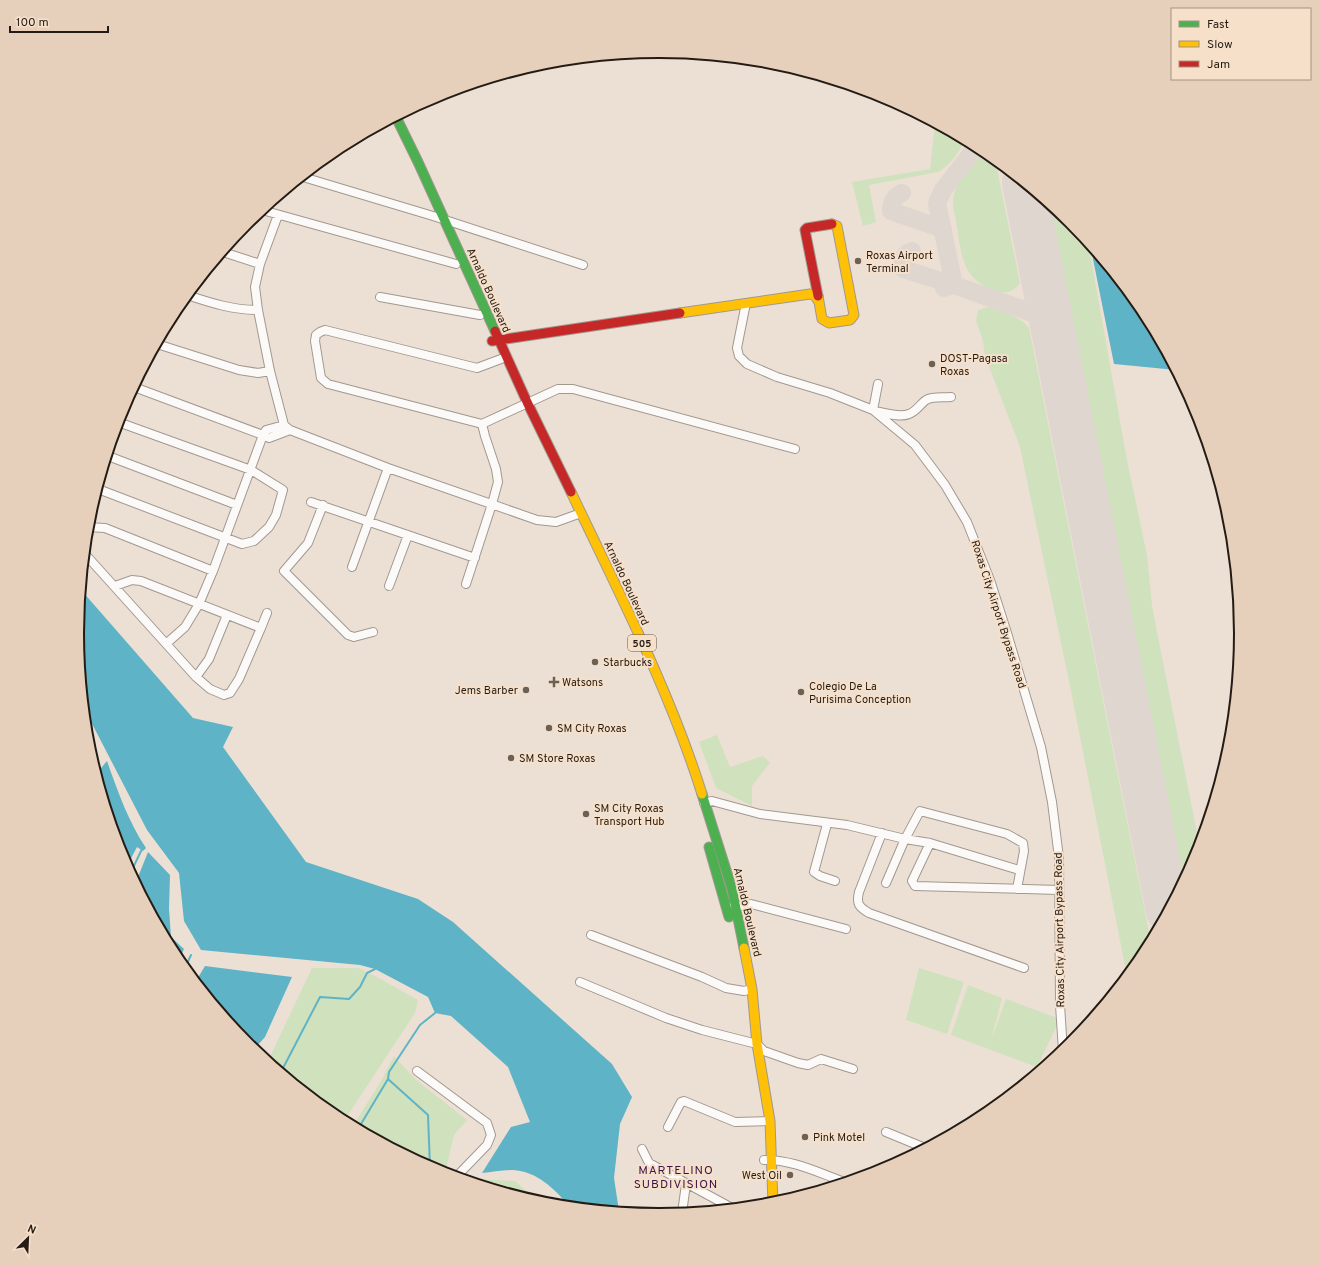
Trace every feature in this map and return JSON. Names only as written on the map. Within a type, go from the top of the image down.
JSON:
[{"type":"main road","name":"Arnaldo Boulevard","points":[[398,121],[433,216],[456,264],[468,280],[652,674],[677,746],[697,792],[732,907],[748,990],[762,1122],[773,1197]]},
{"type":"main road","name":"Arnaldo Boulevard","points":[[392,124],[444,219],[480,315],[495,340],[501,359],[525,403]]},
{"type":"main road","points":[[835,224],[837,226],[851,297],[854,315],[853,318],[839,322],[825,322],[822,319],[819,302],[805,230],[807,228],[835,224]]},
{"type":"main road","points":[[810,294],[816,285]]},
{"type":"main road","points":[[495,340],[810,294],[815,296],[819,302]]},
{"type":"main road","name":"Arnaldo Boulevard","points":[[697,792],[704,803],[732,889],[732,907]]},
{"type":"main road","name":"Arnaldo Boulevard","points":[[753,1044],[768,1160],[766,1198]]},
{"type":"street","points":[[307,178],[444,219],[583,265]]},
{"type":"street","points":[[268,212],[456,264]]},
{"type":"street","points":[[278,215],[260,264],[256,287],[258,310],[270,371],[287,427]]},
{"type":"street","points":[[228,253],[260,264]]},
{"type":"street","points":[[380,297],[480,315]]},
{"type":"street","points":[[193,298],[223,307],[243,310],[258,310]]},
{"type":"street","name":"Roxas City Airport Bypass Road","points":[[746,303],[737,348],[739,356],[747,364],[777,377],[873,410],[915,445],[945,485],[967,522],[990,580],[1007,633],[1041,747],[1052,802],[1059,858],[1060,1005],[1062,1043]]},
{"type":"street","points":[[501,359],[477,368],[325,330],[316,335],[315,341],[321,378],[328,384],[482,424],[558,389],[573,389],[795,449]]},
{"type":"street","points":[[162,346],[239,370],[258,373],[270,371]]},
{"type":"street","points":[[878,384],[873,410],[892,415],[908,414],[918,409],[926,401],[935,398],[951,397]]},
{"type":"street","points":[[139,389],[269,438],[287,427]]},
{"type":"street","points":[[103,491],[242,544],[254,541],[268,527],[276,515],[284,490],[251,470],[124,424]]},
{"type":"street","points":[[466,584],[498,482],[496,469],[484,436],[482,424]]},
{"type":"street","points":[[287,427],[388,468],[537,520],[556,522],[578,514]]},
{"type":"street","points":[[167,643],[185,627],[199,604],[213,571],[263,435]]},
{"type":"street","points":[[112,458],[237,505]]},
{"type":"street","points":[[352,567],[388,468]]},
{"type":"street","points":[[311,502],[475,558]]},
{"type":"street","points":[[323,505],[308,543],[284,571],[348,635],[354,637],[373,632]]},
{"type":"street","points":[[95,527],[105,528],[213,571]]},
{"type":"street","points":[[389,586],[408,535]]},
{"type":"street","points":[[89,558],[167,643],[196,678],[210,689],[224,695],[230,693],[239,679],[267,613]]},
{"type":"street","points":[[115,586],[132,580],[141,581],[227,616],[261,628]]},
{"type":"street","points":[[196,678],[209,659],[227,616]]},
{"type":"street","points":[[704,803],[712,801],[760,814],[847,826],[930,843],[1020,870]]},
{"type":"street","points":[[886,883],[905,839],[920,811],[1007,834],[1023,843],[1024,851],[1017,889]]},
{"type":"street","points":[[827,824],[814,872],[820,876],[835,881]]},
{"type":"street","points":[[882,834],[859,892],[857,900],[861,908],[869,913],[1024,968]]},
{"type":"street","points":[[930,843],[912,881],[915,886],[1059,890]]},
{"type":"street","points":[[732,907],[751,904],[846,929]]},
{"type":"street","points":[[591,935],[695,974],[726,988],[748,990]]},
{"type":"street","points":[[580,982],[666,1018],[753,1044],[764,1050],[798,1063],[808,1065],[821,1060],[853,1069]]},
{"type":"street","points":[[417,1071],[488,1123],[490,1135],[487,1145],[461,1172]]},
{"type":"street","points":[[668,1127],[681,1102],[684,1101],[735,1122],[762,1122]]},
{"type":"street","points":[[886,1132],[920,1146]]},
{"type":"street","points":[[642,1149],[649,1163],[725,1204]]},
{"type":"street","points":[[768,1160],[795,1164],[837,1179]]},
{"type":"street","points":[[683,1207],[686,1184]]},
{"type":"green space","points":[[935,128],[963,145],[957,154],[947,166],[938,172],[869,185],[876,222],[863,226],[852,182],[930,169]]},
{"type":"green space","points":[[979,155],[997,168],[1020,283],[1012,291],[997,292],[981,284],[969,272],[962,254],[953,203],[954,193],[960,180],[974,160]]},
{"type":"green space","points":[[1051,212],[1090,252],[1127,460],[1147,555],[1152,605],[1198,835],[1182,872]]},
{"type":"green space","points":[[988,307],[1005,312],[1020,320],[1029,328],[1149,934],[1126,969],[1070,686],[1020,447],[985,356],[983,341],[976,321],[978,310]]},
{"type":"green space","points":[[717,735],[730,767],[763,756],[770,763],[752,786],[752,806],[716,788],[699,742]]},
{"type":"green space","points":[[312,968],[358,968],[418,1000],[415,1013],[347,1116],[309,1089],[270,1056]]},
{"type":"green space","points":[[919,968],[964,982],[947,1034],[906,1020]]},
{"type":"green space","points":[[968,985],[1002,998],[991,1041],[1006,999],[1060,1019],[1037,1067],[951,1035]]},
{"type":"green space","points":[[394,1056],[415,1079],[467,1120],[454,1135],[446,1167],[405,1149],[356,1121],[381,1081]]},
{"type":"green space","points":[[482,1179],[515,1181],[528,1192]]},
{"type":"water","points":[[1092,254],[1116,283],[1138,314],[1170,369],[1114,364]]},
{"type":"water","points":[[86,596],[193,718],[233,727],[223,747],[306,862],[418,899],[453,922],[612,1064],[632,1097],[620,1124],[614,1178],[618,1207],[564,1200],[551,1187],[537,1177],[521,1171],[509,1170],[482,1173],[511,1127],[530,1122],[508,1067],[451,1016],[435,1013],[428,997],[375,969],[360,965],[201,950],[184,921],[179,873],[147,830],[92,724],[89,708],[84,633]]},
{"type":"water","points":[[107,761],[119,795],[146,848],[143,851],[137,847],[131,859],[115,818],[101,768]]},
{"type":"water","points":[[148,852],[170,875],[169,909],[171,935],[144,887],[139,876]]},
{"type":"water","points":[[173,939],[184,949],[182,953]]},
{"type":"water","points":[[205,966],[292,977],[265,1037],[258,1045],[227,1012],[199,977]]},
{"type":"waterway","points":[[134,866],[142,849]]},
{"type":"waterway","points":[[188,962],[191,955]]},
{"type":"waterway","points":[[283,1068],[320,997],[349,999],[360,987],[367,973],[375,969]]},
{"type":"waterway","points":[[430,1160],[428,1115],[388,1079],[389,1072],[420,1025],[435,1013]]},
{"type":"waterway","points":[[361,1124],[388,1079]]},
{"type":"taxiway","points":[[944,288],[954,285],[937,203],[943,190],[973,151]]},
{"type":"taxiway","points":[[902,193],[896,196],[893,200],[891,211],[943,229]]},
{"type":"taxiway","points":[[912,251],[909,252],[904,258],[903,269],[954,285],[1041,316],[1049,322],[1053,332]]},
{"type":"taxiway","points":[[1022,309],[1038,304],[1045,289]]},
{"type":"runway","points":[[1025,190],[1166,903]]},
{"type":"traffic: fast","points":[[398,121],[495,331]]},
{"type":"traffic: fast","points":[[702,794],[732,889],[744,948]]},
{"type":"traffic: fast","points":[[709,847],[729,917]]},
{"type":"traffic: slow","points":[[818,296],[822,319],[829,323],[850,320],[854,315],[837,226],[832,224]]},
{"type":"traffic: slow","points":[[680,313],[810,294],[815,296],[819,302]]},
{"type":"traffic: slow","points":[[571,492],[642,641],[674,716],[702,794]]},
{"type":"traffic: slow","points":[[744,948],[752,989],[757,1044],[770,1121],[773,1197]]},
{"type":"traffic: jam","points":[[818,296],[805,230],[807,228],[832,224]]},
{"type":"traffic: jam","points":[[492,341],[680,313]]},
{"type":"traffic: jam","points":[[495,331],[527,402],[571,492]]},
{"type":"place","name":"Roxas Airport Terminal","points":[[858,261]]},
{"type":"place","name":"DOST-Pagasa Roxas","points":[[932,364]]},
{"type":"place","name":"Starbucks","points":[[595,662]]},
{"type":"place","name":"Watsons","points":[[554,682]]},
{"type":"place","name":"Jems Barber","points":[[526,690]]},
{"type":"place","name":"Colegio De La Purisima Conception","points":[[801,692]]},
{"type":"place","name":"SM City Roxas","points":[[549,728]]},
{"type":"place","name":"SM Store Roxas","points":[[511,758]]},
{"type":"place","name":"SM City Roxas Transport Hub","points":[[586,814]]},
{"type":"place","name":"Pink Motel","points":[[805,1137]]},
{"type":"place","name":"West Oil","points":[[790,1175]]},
{"type":"district","name":"MARTELINO SUBDIVISION","points":[[676,1177]]}]
